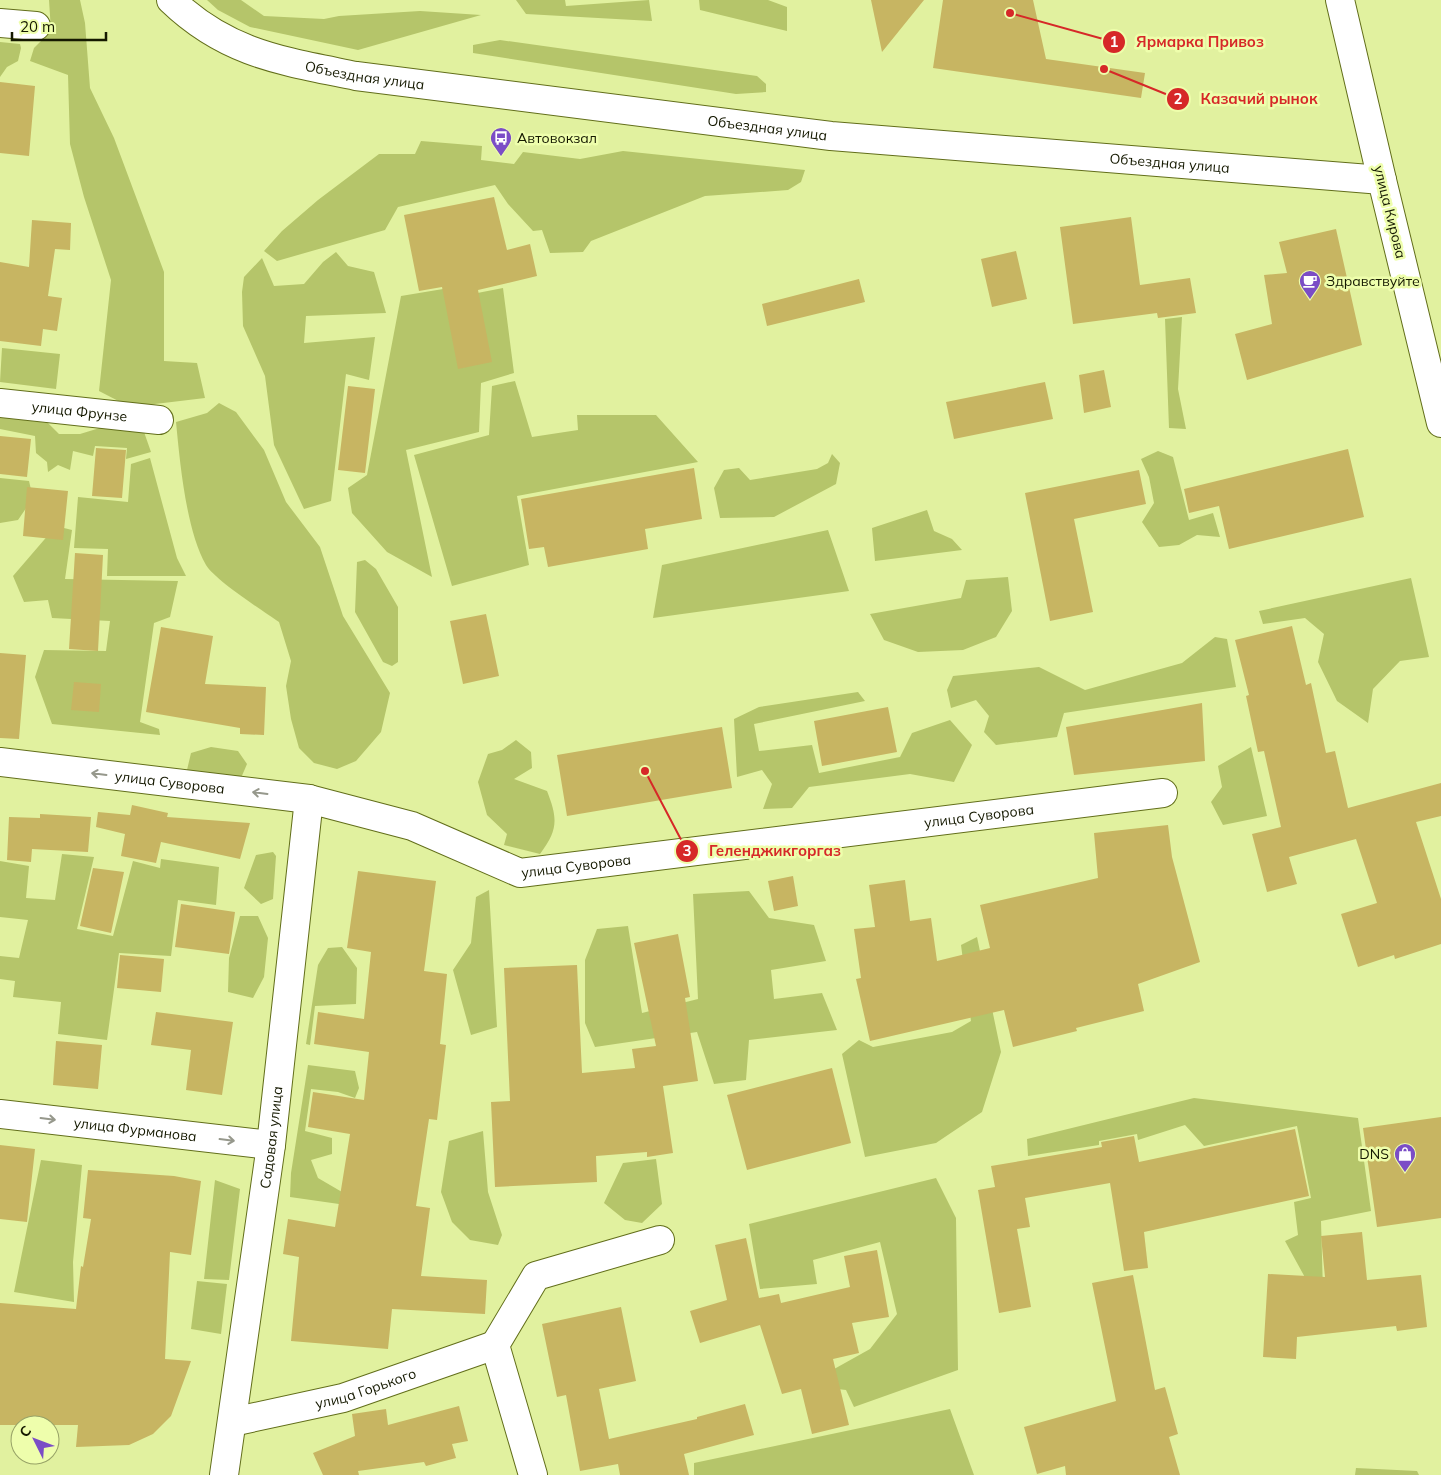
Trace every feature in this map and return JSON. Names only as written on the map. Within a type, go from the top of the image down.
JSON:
[{"type":"street","name":"Объездная улица","points":[[171,0],[190,18],[215,35],[246,50],[287,62],[356,76],[831,136],[1382,180]]},
{"type":"street","name":"улица Кирова","points":[[1340,0],[1441,423]]},
{"type":"street","points":[[0,22],[36,26]]},
{"type":"street","name":"улица Фрунзе","points":[[0,403],[159,420]]},
{"type":"street","name":"улица Суворова","points":[[0,762],[309,799],[412,826],[520,873],[1163,793]]},
{"type":"street","name":"Садовая улица","points":[[224,1475],[271,1145],[309,799]]},
{"type":"street","name":"улица Фурманова","points":[[0,1114],[271,1145]]},
{"type":"street","points":[[533,1475],[495,1345],[536,1276],[660,1240]]},
{"type":"street","name":"улица Горького","points":[[232,1422],[343,1398],[495,1345]]},
{"type":"green space","points":[[49,0],[80,0],[85,23],[90,88],[114,138],[164,272],[164,361],[197,363],[205,398],[130,407],[99,391],[111,280],[84,197],[70,144],[68,75],[30,61],[34,48],[51,31]]},
{"type":"green space","points":[[207,0],[241,0],[264,16],[324,19],[339,16],[420,11],[481,15],[358,50],[250,27],[218,10]]},
{"type":"green space","points":[[516,0],[565,0],[566,6],[649,0],[652,21],[526,14]]},
{"type":"green space","points":[[699,0],[768,0],[787,7],[787,31],[700,10]]},
{"type":"green space","points":[[500,40],[757,76],[766,84],[766,92],[736,94],[473,53],[473,45]]},
{"type":"green space","points":[[0,42],[20,44],[21,48],[18,61],[7,67],[0,77]]},
{"type":"green space","points":[[421,141],[482,146],[481,160],[514,164],[523,152],[580,159],[623,151],[805,170],[801,182],[788,190],[705,196],[591,241],[583,252],[550,253],[542,230],[533,231],[508,204],[495,185],[398,207],[385,230],[277,261],[264,251],[282,231],[318,200],[379,154],[415,154]]},
{"type":"green space","points":[[336,252],[348,266],[374,272],[386,313],[306,316],[304,343],[375,337],[369,380],[346,374],[331,501],[304,509],[274,445],[265,376],[243,326],[242,292],[244,277],[262,258],[274,286],[304,284],[323,262]]},
{"type":"green space","points":[[455,287],[457,297],[503,288],[514,373],[481,383],[479,432],[406,450],[432,577],[387,552],[352,513],[348,488],[367,475],[401,296]]},
{"type":"green space","points":[[1182,317],[1178,389],[1186,429],[1169,428],[1165,319]]},
{"type":"green space","points":[[2,348],[60,354],[56,389],[0,382]]},
{"type":"green space","points":[[515,381],[532,437],[578,430],[577,415],[656,415],[698,462],[517,496],[529,565],[452,586],[414,455],[489,435],[492,386]]},
{"type":"green space","points":[[219,403],[236,412],[264,450],[286,502],[320,547],[343,616],[390,693],[381,732],[356,761],[337,769],[314,763],[299,748],[291,719],[286,686],[291,661],[279,622],[240,595],[211,571],[206,565],[193,534],[185,496],[176,422],[207,413]]},
{"type":"green space","points":[[0,417],[48,423],[59,434],[80,434],[103,427],[144,432],[151,452],[126,459],[127,448],[95,446],[93,456],[73,451],[70,470],[58,465],[48,472],[47,462],[36,453],[35,436],[0,429]]},
{"type":"green space","points":[[1158,451],[1173,457],[1189,520],[1213,513],[1220,537],[1197,535],[1179,545],[1159,547],[1142,522],[1154,503],[1149,477],[1141,459]]},
{"type":"green space","points":[[832,454],[840,463],[836,484],[774,517],[720,518],[714,488],[724,470],[739,468],[750,480],[817,469],[828,463]]},
{"type":"green space","points":[[150,458],[177,558],[186,576],[107,576],[108,549],[74,548],[78,497],[128,502],[131,464]]},
{"type":"green space","points":[[0,478],[29,481],[33,498],[18,520],[0,523]]},
{"type":"green space","points":[[927,510],[934,531],[952,539],[962,550],[875,561],[872,528]]},
{"type":"green space","points":[[56,526],[72,530],[65,579],[178,581],[170,617],[154,623],[140,722],[159,729],[160,735],[52,724],[35,677],[44,650],[106,651],[110,621],[52,618],[48,600],[24,602],[13,576]]},
{"type":"green space","points":[[828,530],[849,591],[653,618],[662,565]]},
{"type":"green space","points":[[365,560],[376,569],[398,607],[398,662],[392,666],[383,662],[355,612],[357,562]]},
{"type":"green space","points":[[1008,577],[1012,611],[996,637],[963,650],[918,652],[884,640],[870,614],[961,598],[966,580]]},
{"type":"green space","points":[[1411,578],[1429,657],[1400,661],[1373,689],[1368,723],[1337,701],[1318,662],[1324,634],[1305,618],[1263,624],[1259,611]]},
{"type":"green space","points":[[1215,637],[1227,639],[1236,687],[1064,713],[1057,737],[996,745],[984,732],[989,716],[976,700],[951,708],[947,690],[953,676],[1039,667],[1085,690],[1182,663]]},
{"type":"green space","points":[[858,692],[865,701],[754,724],[759,751],[812,745],[819,773],[900,757],[912,733],[950,720],[972,745],[954,782],[910,774],[809,787],[792,808],[763,809],[772,784],[762,770],[737,777],[734,719],[759,707]]},
{"type":"green space","points":[[516,740],[531,752],[532,768],[514,779],[547,791],[553,809],[553,831],[540,854],[504,845],[507,834],[487,815],[478,782],[488,754],[502,750]]},
{"type":"green space","points":[[211,747],[238,751],[247,764],[241,778],[193,778],[187,770],[191,753]]},
{"type":"green space","points":[[1251,747],[1267,816],[1223,825],[1211,802],[1222,787],[1218,766]]},
{"type":"green space","points":[[273,852],[276,856],[273,899],[261,904],[244,888],[256,855]]},
{"type":"green space","points":[[62,854],[94,857],[77,929],[113,936],[133,861],[160,868],[161,859],[219,867],[216,905],[178,900],[171,956],[119,953],[107,1040],[58,1034],[61,1002],[13,997],[15,981],[0,979],[0,956],[19,958],[28,920],[0,917],[0,861],[29,866],[26,898],[55,900]]},
{"type":"green space","points":[[489,890],[497,1027],[471,1035],[453,970],[471,943],[476,897]]},
{"type":"green space","points":[[749,891],[769,918],[814,925],[826,961],[771,970],[774,999],[822,993],[837,1030],[749,1040],[746,1080],[714,1084],[697,1032],[595,1047],[585,1023],[585,960],[597,929],[628,926],[642,1013],[698,999],[693,894]]},
{"type":"green space","points":[[240,916],[258,916],[268,938],[264,977],[253,998],[228,992],[229,958]]},
{"type":"green space","points":[[977,937],[1001,1052],[982,1112],[936,1143],[865,1157],[842,1054],[859,1040],[873,1047],[952,1032],[971,1021],[961,945]]},
{"type":"green space","points":[[342,947],[357,968],[356,1004],[315,1006],[310,1045],[306,1044],[318,965],[328,948]]},
{"type":"green space","points":[[308,1065],[355,1071],[359,1088],[355,1098],[338,1092],[311,1089],[305,1131],[332,1138],[332,1154],[311,1160],[318,1178],[342,1192],[339,1204],[290,1197],[291,1173]]},
{"type":"green space","points":[[1194,1098],[1358,1118],[1371,1211],[1321,1221],[1323,1292],[1313,1292],[1285,1241],[1298,1235],[1294,1202],[1311,1198],[1297,1126],[1204,1146],[1185,1125],[1138,1140],[1137,1134],[1099,1141],[1099,1145],[1028,1156],[1027,1139]]},
{"type":"green space","points":[[483,1131],[488,1192],[502,1235],[498,1245],[470,1240],[452,1222],[441,1192],[449,1141]]},
{"type":"green space","points":[[656,1159],[662,1204],[642,1223],[625,1220],[604,1203],[623,1163]]},
{"type":"green space","points":[[41,1160],[82,1165],[73,1262],[74,1302],[14,1292]]},
{"type":"green space","points":[[936,1178],[956,1218],[958,1370],[854,1407],[846,1390],[829,1388],[827,1373],[870,1349],[897,1314],[880,1242],[813,1260],[817,1284],[760,1289],[749,1224]]},
{"type":"green space","points":[[215,1180],[240,1189],[229,1280],[204,1279]]},
{"type":"green space","points":[[197,1281],[227,1284],[221,1334],[191,1329]]},
{"type":"green space","points":[[950,1409],[974,1475],[694,1475],[694,1463]]},
{"type":"green space","points":[[1356,1468],[1417,1471],[1419,1475],[1355,1475]]},
{"type":"building","points":[[871,0],[924,0],[882,52]]},
{"type":"building","points":[[943,0],[1033,0],[1046,59],[1145,73],[1141,98],[933,68]]},
{"type":"building","points":[[0,82],[35,86],[29,156],[0,153]]},
{"type":"building","points":[[494,197],[507,250],[530,244],[537,276],[478,290],[492,362],[458,369],[442,287],[419,291],[404,215]]},
{"type":"building","points":[[1131,217],[1140,285],[1190,278],[1196,313],[1158,318],[1157,313],[1073,324],[1060,227]]},
{"type":"building","points":[[32,220],[71,223],[70,250],[55,249],[48,296],[62,298],[57,331],[43,329],[41,346],[0,341],[0,262],[29,267]]},
{"type":"building","name":"Здравствуйте","points":[[1336,229],[1362,345],[1247,380],[1235,334],[1272,324],[1264,275],[1287,273],[1279,242]]},
{"type":"building","points":[[1016,251],[1027,299],[992,307],[981,259]]},
{"type":"building","points":[[859,279],[865,302],[767,326],[762,304]]},
{"type":"building","points":[[1104,370],[1111,407],[1084,413],[1079,375]]},
{"type":"building","points":[[1045,382],[1053,419],[954,439],[946,402]]},
{"type":"building","points":[[348,386],[375,389],[365,473],[338,470]]},
{"type":"building","points":[[0,436],[31,439],[27,477],[0,474]]},
{"type":"building","points":[[96,448],[126,450],[122,498],[92,496]]},
{"type":"building","points":[[1348,449],[1364,517],[1229,549],[1219,506],[1189,513],[1184,489]]},
{"type":"building","points":[[694,468],[702,519],[645,529],[648,549],[548,567],[544,547],[529,549],[521,499]]},
{"type":"building","points":[[1139,470],[1146,504],[1074,519],[1093,612],[1050,621],[1025,493]]},
{"type":"building","points":[[27,487],[68,491],[63,540],[23,536]]},
{"type":"building","points":[[75,553],[103,555],[98,651],[69,649]]},
{"type":"building","points":[[486,614],[499,676],[463,684],[450,621]]},
{"type":"building","points":[[1292,626],[1306,685],[1311,683],[1326,753],[1335,751],[1348,808],[1441,783],[1441,816],[1416,822],[1441,899],[1441,944],[1395,959],[1394,955],[1358,967],[1341,914],[1377,903],[1356,839],[1289,857],[1297,884],[1267,892],[1252,834],[1281,827],[1264,751],[1258,752],[1246,696],[1249,695],[1235,640]]},
{"type":"building","points":[[161,627],[213,636],[205,684],[266,687],[264,735],[240,734],[240,728],[146,712]]},
{"type":"building","points":[[0,653],[26,655],[19,739],[0,738]]},
{"type":"building","points":[[74,682],[101,684],[99,712],[71,710]]},
{"type":"building","points":[[1202,703],[1205,761],[1074,775],[1066,727]]},
{"type":"building","points":[[888,707],[897,752],[822,766],[814,721]]},
{"type":"building","points":[[722,727],[732,788],[567,816],[557,755]]},
{"type":"building","points":[[132,805],[168,813],[167,817],[250,823],[240,859],[161,842],[156,863],[121,856],[125,834],[96,827],[98,812],[130,815]]},
{"type":"building","points":[[40,814],[91,817],[88,852],[32,849],[31,862],[7,860],[9,817],[40,818]]},
{"type":"building","points":[[1168,825],[1172,857],[1200,962],[1138,984],[1144,1011],[1076,1028],[1077,1031],[1013,1047],[1004,1010],[870,1041],[856,979],[861,978],[854,929],[875,927],[869,885],[905,880],[910,921],[931,918],[937,961],[990,948],[980,905],[1098,878],[1094,833]]},
{"type":"building","points":[[93,868],[124,872],[111,933],[80,926]]},
{"type":"building","points":[[358,871],[436,881],[424,971],[447,974],[440,1044],[446,1045],[437,1120],[429,1119],[416,1206],[430,1208],[421,1276],[487,1280],[485,1314],[392,1309],[388,1349],[291,1341],[299,1257],[283,1254],[288,1219],[335,1227],[350,1134],[308,1127],[313,1092],[364,1100],[369,1052],[314,1044],[318,1012],[364,1019],[371,952],[347,948]]},
{"type":"building","points":[[793,876],[798,906],[774,911],[768,881]]},
{"type":"building","points":[[181,904],[235,912],[229,954],[175,947]]},
{"type":"building","points":[[678,934],[690,997],[685,998],[698,1081],[663,1086],[673,1153],[647,1157],[647,1152],[596,1156],[597,1182],[495,1187],[491,1102],[510,1101],[504,968],[577,965],[582,1073],[635,1068],[632,1049],[656,1046],[634,943]]},
{"type":"building","points":[[120,955],[164,959],[161,992],[117,988]]},
{"type":"building","points":[[156,1012],[233,1022],[222,1095],[186,1090],[191,1050],[151,1045]]},
{"type":"building","points":[[56,1041],[102,1045],[98,1089],[53,1085]]},
{"type":"building","points":[[832,1068],[851,1143],[747,1170],[727,1095]]},
{"type":"building","name":"DNS","points":[[1441,1117],[1441,1218],[1377,1227],[1363,1128]]},
{"type":"building","points":[[1295,1129],[1309,1196],[1144,1232],[1148,1268],[1124,1271],[1110,1183],[1025,1198],[1030,1227],[1017,1229],[1031,1307],[999,1313],[978,1190],[995,1187],[991,1166],[1102,1147],[1101,1142],[1134,1136],[1139,1162]]},
{"type":"building","points":[[0,1145],[35,1149],[27,1222],[0,1219]]},
{"type":"building","points":[[88,1170],[174,1176],[201,1181],[191,1255],[170,1252],[165,1359],[191,1361],[171,1416],[153,1434],[129,1445],[76,1447],[78,1425],[60,1425],[60,1415],[10,1415],[10,1425],[0,1425],[0,1303],[76,1309],[81,1266],[83,1267],[91,1219],[83,1218]]},
{"type":"building","points":[[1362,1232],[1367,1280],[1421,1275],[1427,1327],[1397,1331],[1396,1326],[1297,1337],[1296,1359],[1263,1357],[1268,1274],[1325,1277],[1321,1236]]},
{"type":"building","points":[[746,1238],[759,1298],[779,1294],[781,1303],[850,1287],[844,1256],[877,1250],[889,1317],[852,1323],[859,1353],[833,1359],[849,1425],[812,1434],[801,1389],[782,1394],[760,1325],[700,1343],[690,1311],[727,1300],[715,1245]]},
{"type":"building","points":[[1133,1275],[1155,1390],[1165,1387],[1178,1434],[1169,1437],[1180,1475],[1066,1475],[1065,1466],[1037,1474],[1024,1427],[1116,1401],[1092,1283]]},
{"type":"building","points":[[621,1307],[636,1381],[599,1389],[609,1439],[697,1419],[697,1417],[745,1404],[754,1435],[684,1454],[689,1475],[620,1475],[618,1464],[580,1471],[566,1395],[557,1397],[542,1324]]},
{"type":"building","points":[[459,1406],[468,1441],[452,1444],[456,1458],[426,1466],[424,1462],[358,1471],[359,1475],[323,1475],[313,1453],[355,1436],[352,1414],[386,1409],[388,1425]]},
{"type":"place","name":"Ярмарка Привоз","points":[[1010,13]]},
{"type":"place","name":"Казачий рынок","points":[[1104,69]]},
{"type":"place","name":"Автовокзал","points":[[501,157]]},
{"type":"place","name":"Здравствуйте","points":[[1310,300]]},
{"type":"place","name":"Геленджикгоргаз","points":[[645,771]]},
{"type":"place","name":"DNS","points":[[1405,1173]]}]
